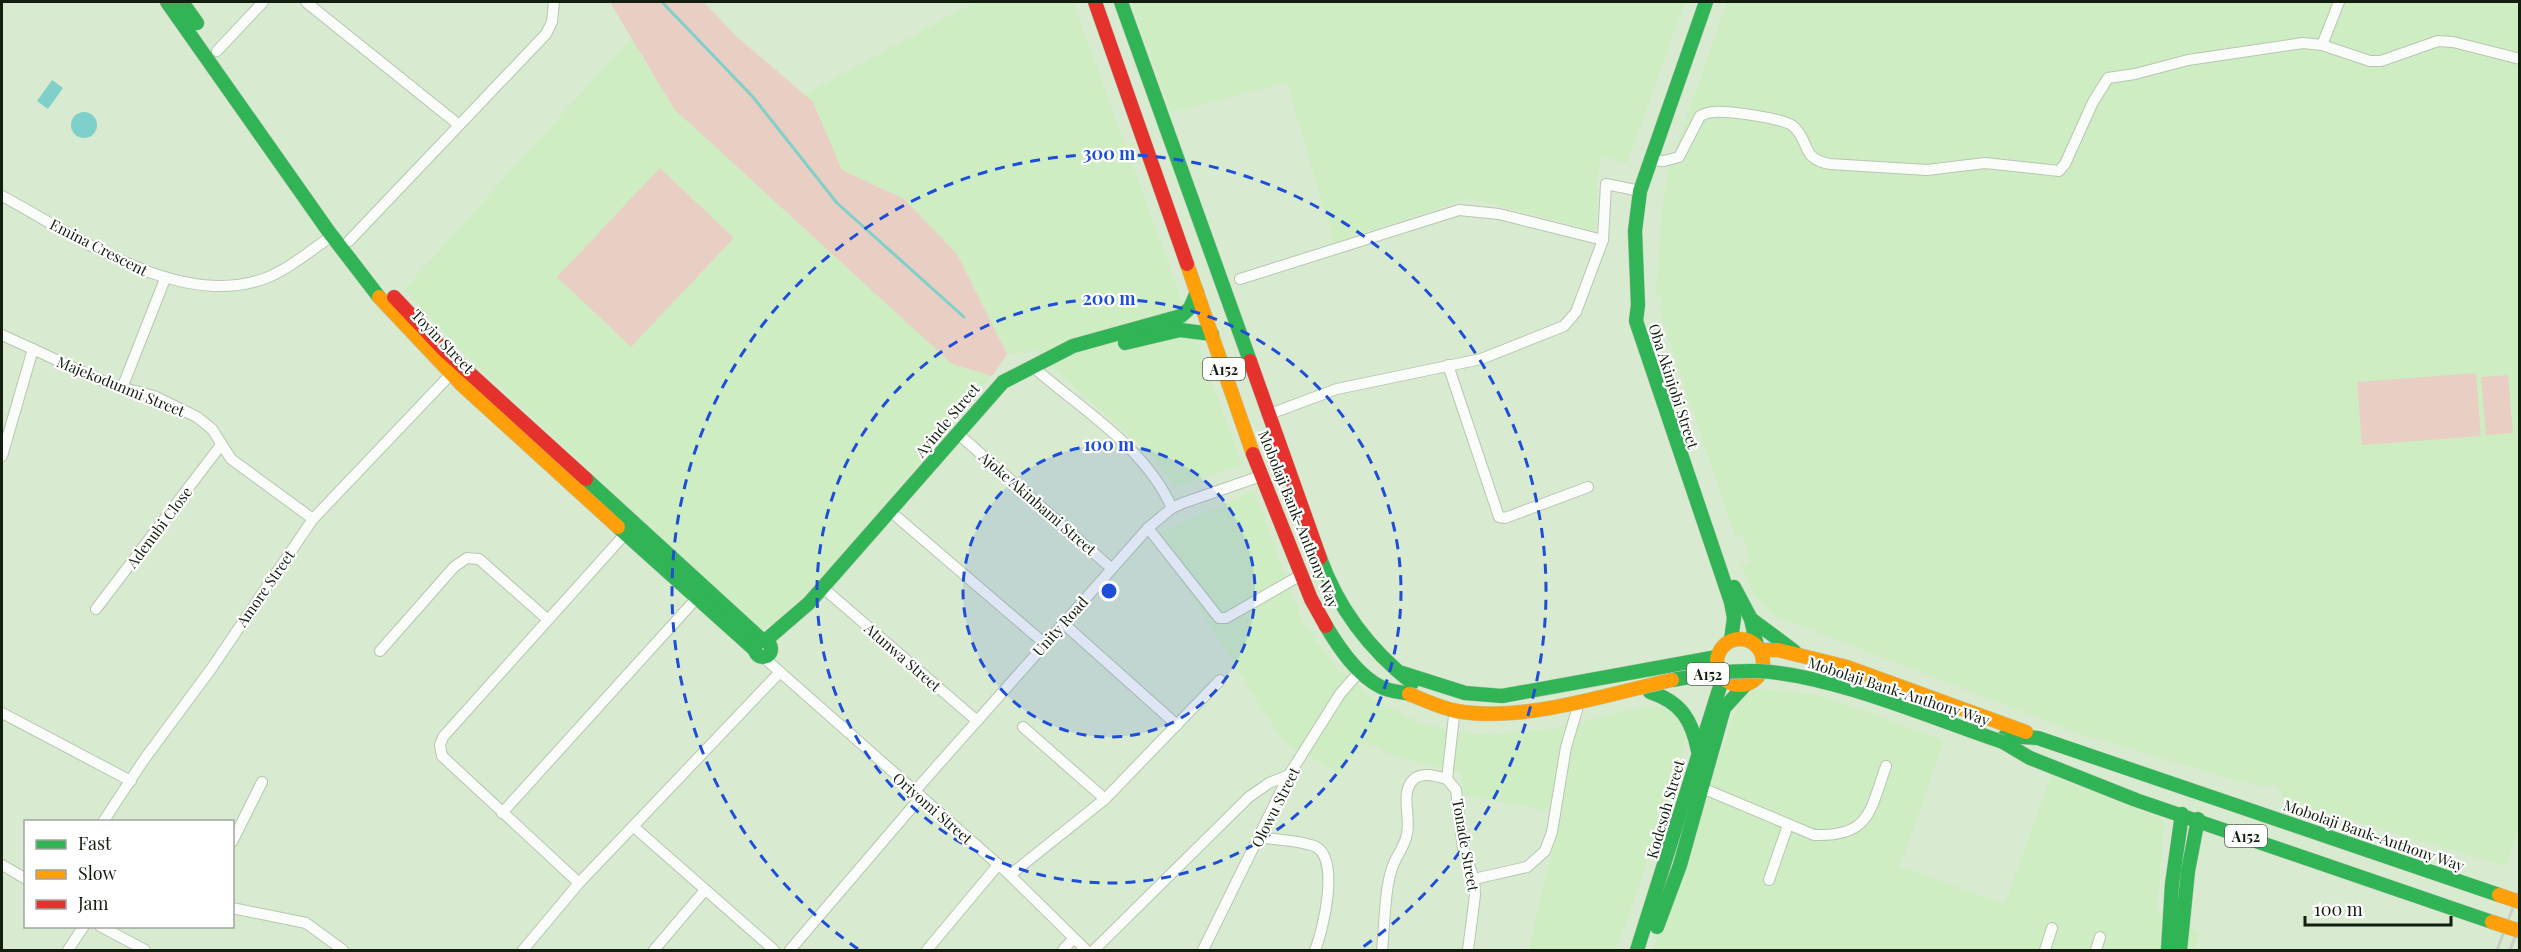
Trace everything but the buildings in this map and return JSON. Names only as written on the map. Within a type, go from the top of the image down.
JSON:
[{"type":"main road","name":"Toyin Street","points":[[167,2],[233,89],[333,236],[388,307],[451,374],[626,533],[695,600],[764,648]]},
{"type":"main road","name":"Toyin Street","points":[[182,2],[284,151],[349,241],[396,300],[443,349],[764,648]]},
{"type":"main road","name":"Mobolaji Bank-Anthony Way","points":[[1095,2],[1261,476],[1300,575],[1327,630],[1360,671],[1381,687],[1410,688],[1447,697],[1503,702],[1563,694],[1679,670],[1771,663],[1831,675],[2004,739],[2030,758],[2182,814],[2520,931]]},
{"type":"main road","name":"Mobolaji Bank-Anthony Way","points":[[1121,2],[1267,415],[1338,598],[1359,634],[1410,688]]},
{"type":"main road","name":"Oba Akinjobi Street","points":[[1706,2],[1640,191],[1634,259],[1638,305],[1636,321],[1731,602],[1734,618],[1731,640]]},
{"type":"main road","points":[[1187,261],[1210,254]]},
{"type":"main road","name":"Ayinde Street","points":[[764,648],[809,603],[1003,382],[1073,346],[1181,316],[1190,308],[1197,292]]},
{"type":"main road","points":[[1638,305],[1646,319],[1726,565],[1751,619],[1759,648],[1764,663],[1759,676],[1746,684],[1731,683],[1721,676],[1717,657],[1720,650],[1731,640],[1745,639],[1759,648],[1801,654],[1847,668],[2038,738]]},
{"type":"main road","name":"Ayinde Street","points":[[764,648],[789,635],[897,517],[998,400],[1022,380],[1083,352],[1177,331],[1200,329],[1212,334]]},
{"type":"main road","points":[[1751,619],[1766,632],[1801,654]]},
{"type":"main road","points":[[1398,673],[1466,693],[1502,696],[1717,657]]},
{"type":"main road","points":[[1839,694],[1836,686],[1837,676],[1840,670],[1847,668]]},
{"type":"main road","points":[[1624,673],[1636,679],[1631,696]]},
{"type":"main road","points":[[1381,687],[1397,699],[1454,716],[1506,718],[1577,710],[1721,676]]},
{"type":"main road","name":"Kodesoh Street","points":[[1637,951],[1666,864],[1721,676]]},
{"type":"main road","points":[[1759,676],[1816,687],[2000,750],[2030,758]]},
{"type":"main road","name":"Kodesoh Street","points":[[1649,951],[1680,865],[1724,708],[1746,684]]},
{"type":"main road","points":[[1650,692],[1662,695],[1683,709],[1694,730],[1698,751]]},
{"type":"main road","name":"Mobolaji Bank-Anthony Way","points":[[2004,739],[2038,738],[2520,902]]},
{"type":"main road","points":[[2168,951],[2172,884],[2182,814]]},
{"type":"main road","points":[[2180,951],[2188,871],[2198,819]]},
{"type":"street","points":[[217,51],[263,2]]},
{"type":"street","points":[[306,2],[459,125]]},
{"type":"street","points":[[349,241],[546,34],[552,22],[554,2]]},
{"type":"street","points":[[2322,45],[2339,2]]},
{"type":"street","points":[[1650,160],[1664,161],[1679,157],[1700,116],[1713,111],[1786,121],[1801,136],[1811,157],[1818,162],[1927,170],[1985,164],[2059,171],[2066,164],[2089,110],[2108,78],[2135,74],[2188,60],[2303,43],[2322,45],[2370,61],[2381,61],[2438,41],[2453,42],[2520,59]]},
{"type":"street","points":[[1267,415],[1337,389],[1481,359],[1563,326],[1576,312],[1603,240],[1606,184],[1640,191]]},
{"type":"street","name":"Emina Crescent","points":[[2,196],[147,273],[165,279],[223,285],[267,278],[333,236]]},
{"type":"street","points":[[1240,279],[1459,210],[1499,214],[1603,240]]},
{"type":"street","points":[[122,388],[165,279]]},
{"type":"street","name":"Majekodunmi Street","points":[[2,335],[122,388],[154,396],[197,417],[212,429],[231,459],[313,519]]},
{"type":"street","points":[[2,456],[33,349]]},
{"type":"street","points":[[1448,365],[1499,517],[1505,518],[1588,487]]},
{"type":"street","points":[[1039,372],[1142,458],[1156,476],[1172,508]]},
{"type":"street","name":"Amore Street","points":[[104,820],[313,519],[451,374]]},
{"type":"street","name":"Ajoke Akinbami Street","points":[[964,439],[1111,568]]},
{"type":"street","name":"Adenubi Close","points":[[96,609],[221,445]]},
{"type":"street","name":"Unity Road","points":[[790,951],[976,720],[1148,528],[1172,508],[1261,476]]},
{"type":"street","points":[[897,517],[1044,643]]},
{"type":"street","points":[[1148,528],[1219,618],[1226,618],[1300,575]]},
{"type":"street","points":[[579,884],[442,756],[440,745],[443,737],[626,533]]},
{"type":"street","points":[[380,651],[454,567],[466,558],[479,559],[547,619]]},
{"type":"street","name":"Atunwa Street","points":[[829,593],[976,720]]},
{"type":"street","points":[[502,813],[695,600]]},
{"type":"street","points":[[1064,624],[1177,725]]},
{"type":"street","name":"Toyin Street","points":[[764,648],[778,670]]},
{"type":"street","points":[[523,951],[579,884],[778,670]]},
{"type":"street","name":"Oriyomi Street","points":[[778,670],[1010,875],[1086,951]]},
{"type":"street","name":"Olowu Street","points":[[1203,951],[1289,775],[1340,694],[1360,671]]},
{"type":"street","points":[[1010,875],[1105,800],[1220,680]]},
{"type":"street","points":[[1474,879],[1527,867],[1545,851],[1552,832],[1566,747],[1577,710]]},
{"type":"street","points":[[2,712],[131,781]]},
{"type":"street","points":[[1382,951],[1392,867],[1408,834],[1407,791],[1411,782],[1419,776],[1430,774],[1448,779],[1454,716]]},
{"type":"street","points":[[1023,727],[1105,800]]},
{"type":"street","points":[[1702,789],[1814,835],[1829,835],[1844,833],[1861,825],[1869,813],[1886,766]]},
{"type":"street","points":[[1094,951],[1248,797],[1269,783],[1289,775]]},
{"type":"street","name":"Tonade Street","points":[[1448,779],[1456,790],[1463,848],[1474,879],[1475,895],[1468,951]]},
{"type":"street","points":[[234,838],[262,782]]},
{"type":"street","points":[[1769,880],[1788,825]]},
{"type":"street","points":[[634,826],[774,951]]},
{"type":"street","points":[[1259,837],[1315,846],[1323,853],[1327,863],[1328,884],[1325,911],[1315,951]]},
{"type":"street","points":[[2,865],[24,878]]},
{"type":"street","points":[[927,951],[998,865]]},
{"type":"street","points":[[654,951],[705,890]]},
{"type":"street","points":[[234,908],[306,923],[343,951]]},
{"type":"street","points":[[68,951],[83,928]]},
{"type":"street","points":[[102,928],[145,951]]},
{"type":"street","points":[[2045,951],[2052,928]]},
{"type":"street","points":[[2096,951],[2100,937]]},
{"type":"street","points":[[1063,951],[1073,939]]},
{"type":"shaded area","points":[[610,2],[704,2],[736,36],[813,102],[842,170],[904,199],[957,254],[1007,354],[992,376],[952,364],[674,109]]},
{"type":"shaded area","points":[[975,2],[1073,2],[1242,465],[1175,488],[1148,452],[1057,372],[1036,350],[1007,354],[988,319],[904,199],[842,170],[813,103],[804,95]]},
{"type":"shaded area","points":[[1131,2],[1685,2],[1627,163],[1602,156],[1597,181],[1597,231],[1469,198],[1334,243],[1287,82],[1171,112]]},
{"type":"shaded area","points":[[1727,2],[2519,2],[2520,827],[2506,866],[2285,801],[2277,785],[2253,785],[2086,736],[1773,615],[1754,596],[1741,565],[1750,562],[1744,537],[1735,536],[1672,349],[1659,305],[1663,304],[1661,295],[1656,295],[1661,219],[1668,170]]},
{"type":"shaded area","points":[[631,38],[674,109],[952,364],[992,376],[842,554],[777,622],[761,630],[470,359],[404,290]]},
{"type":"shaded area","points":[[660,168],[734,238],[631,347],[557,277]]},
{"type":"shaded area","points":[[2476,373],[2481,436],[2362,445],[2357,382]]},
{"type":"shaded area","points":[[2508,375],[2513,433],[2486,435],[2481,377]]},
{"type":"shaded area","points":[[1254,491],[1302,622],[1339,671],[1378,702],[1421,723],[1455,732],[1492,735],[1557,728],[1645,707],[1664,707],[1679,718],[1686,740],[1659,829],[1616,950],[1529,950],[1560,813],[1464,795],[1460,773],[1393,756],[1364,741],[1340,774],[1283,741],[1153,536]]},
{"type":"shaded area","points":[[1761,689],[1817,695],[1944,740],[1900,867],[2005,904],[2051,776],[2164,820],[2157,914],[2200,932],[2194,949],[2197,950],[1653,950],[1735,712],[1747,692]]},
{"type":"water","points":[[52,80],[63,88],[48,109],[37,101]]},
{"type":"water","points":[[84,112],[93,116],[97,125],[93,134],[84,138],[75,134],[71,125],[75,116]]},
{"type":"waterway","points":[[662,2],[753,97],[837,203],[964,317]]},
{"type":"railway","points":[[2497,950],[2520,889]]},
{"type":"railway","points":[[2510,950],[2520,924]]},
{"type":"traffic: fast","points":[[167,2],[329,232],[379,297]]},
{"type":"traffic: fast","points":[[182,2],[197,23]]},
{"type":"traffic: fast","points":[[1121,2],[1250,361]]},
{"type":"traffic: fast","points":[[1706,2],[1640,191],[1635,231],[1638,305],[1636,321],[1731,602],[1734,618],[1731,640]]},
{"type":"traffic: fast","points":[[765,641],[809,603],[1003,382],[1073,346],[1181,316],[1190,308],[1197,292]]},
{"type":"traffic: fast","points":[[1125,343],[1180,330],[1212,334]]},
{"type":"traffic: fast","points":[[586,479],[762,640]]},
{"type":"traffic: fast","points":[[618,527],[755,650]]},
{"type":"traffic: fast","points":[[1320,558],[1336,594],[1357,627],[1382,657],[1412,683]]},
{"type":"traffic: fast","points":[[1734,587],[1751,619],[1757,646]]},
{"type":"traffic: fast","points":[[1751,619],[1794,651]]},
{"type":"traffic: fast","points":[[1326,626],[1343,652],[1364,676],[1384,688],[1409,694]]},
{"type":"traffic: fast","points":[[763,641],[769,643],[771,649],[769,655],[763,657],[757,655],[755,649],[757,643],[763,641]]},
{"type":"traffic: fast","points":[[1402,673],[1465,693],[1502,696],[1717,657]]},
{"type":"traffic: fast","points":[[1672,680],[1736,671],[1787,674],[1818,680],[1882,699],[2003,742]]},
{"type":"traffic: fast","points":[[1637,950],[1723,677]]},
{"type":"traffic: fast","points":[[1657,927],[1680,865],[1724,708],[1746,684]]},
{"type":"traffic: fast","points":[[1650,692],[1670,701],[1683,714],[1692,730],[1698,751]]},
{"type":"traffic: fast","points":[[2005,736],[2038,738],[2499,895]]},
{"type":"traffic: fast","points":[[2003,742],[2030,758],[2136,800],[2492,922]]},
{"type":"traffic: fast","points":[[2168,950],[2172,884],[2182,814]]},
{"type":"traffic: fast","points":[[2180,950],[2188,871],[2198,819]]},
{"type":"traffic: slow","points":[[1187,264],[1253,454]]},
{"type":"traffic: slow","points":[[379,297],[462,385],[618,527]]},
{"type":"traffic: slow","points":[[1740,639],[1756,646],[1763,662],[1756,678],[1740,685],[1724,678],[1717,662],[1724,646],[1740,639]]},
{"type":"traffic: slow","points":[[1760,650],[1778,650],[1847,667],[2026,732]]},
{"type":"traffic: slow","points":[[1409,694],[1457,711],[1483,714],[1509,713],[1565,705],[1672,680]]},
{"type":"traffic: slow","points":[[2499,895],[2520,902]]},
{"type":"traffic: slow","points":[[2492,922],[2520,931]]},
{"type":"traffic: jam","points":[[1095,2],[1187,264]]},
{"type":"traffic: jam","points":[[394,297],[443,349],[586,479]]},
{"type":"traffic: jam","points":[[1250,361],[1320,558]]},
{"type":"traffic: jam","points":[[1253,454],[1311,599],[1326,626]]}]
